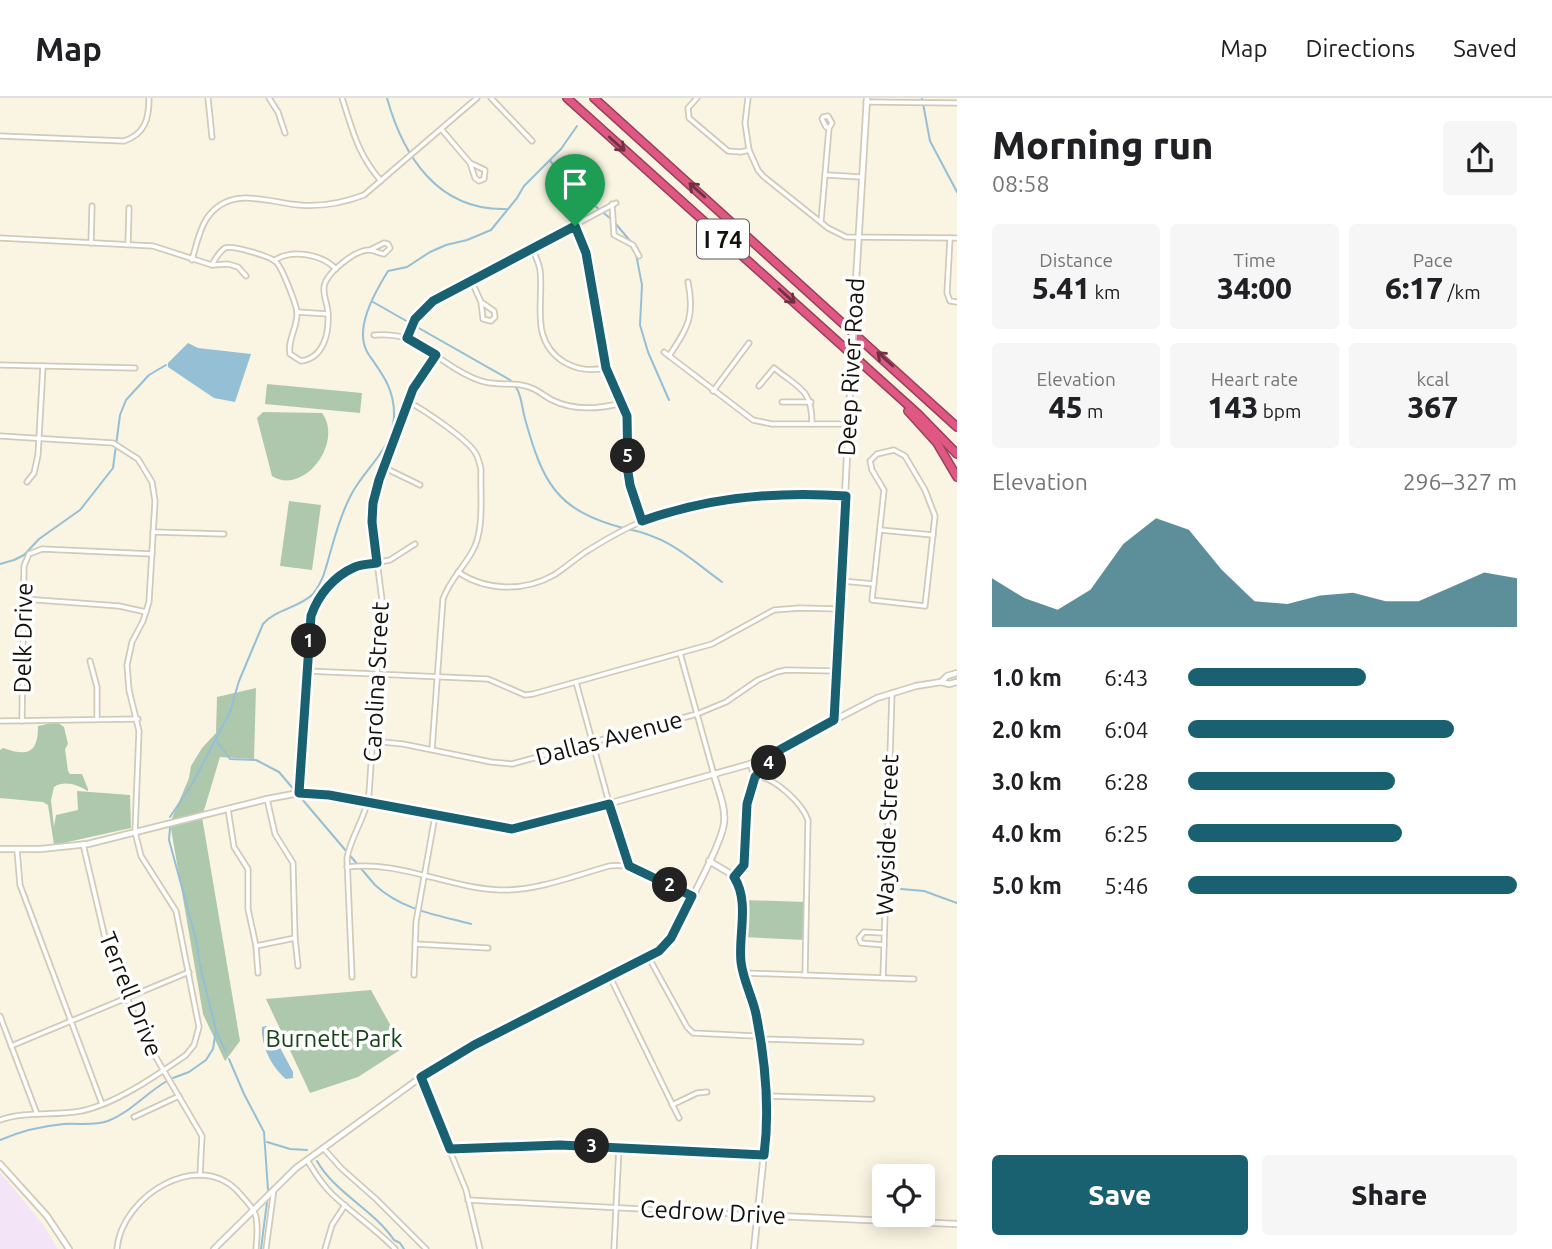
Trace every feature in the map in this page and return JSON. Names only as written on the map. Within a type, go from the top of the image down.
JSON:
[{"type":"highway","name":"I 74","points":[[567,98],[880,379],[957,454]]},
{"type":"highway","name":"I 74","points":[[594,98],[957,427]]},
{"type":"highway","points":[[880,379],[937,443],[957,477]]},
{"type":"highway","points":[[931,401],[957,421]]},
{"type":"street","points":[[0,136],[124,141],[138,134],[146,122],[149,98]]},
{"type":"street","points":[[208,98],[212,137]]},
{"type":"street","points":[[269,98],[278,112],[285,133]]},
{"type":"street","points":[[342,98],[356,144],[381,181]]},
{"type":"street","points":[[192,260],[205,221],[215,209],[229,201],[249,197],[299,205],[333,204],[364,195],[477,98]]},
{"type":"street","points":[[491,98],[533,141]]},
{"type":"street","points":[[697,98],[688,108],[692,122],[728,151],[749,150]]},
{"type":"street","points":[[748,98],[745,123],[749,150],[758,170],[841,236],[858,239],[957,238]]},
{"type":"street","points":[[867,100],[957,103]]},
{"type":"street","name":"Deep River Road","points":[[834,720],[867,100]]},
{"type":"street","points":[[821,220],[829,128]]},
{"type":"street","points":[[442,130],[470,163],[475,178],[479,181],[484,179],[485,170],[470,163]]},
{"type":"street","points":[[827,175],[861,177]]},
{"type":"street","points":[[407,338],[415,319],[423,309],[614,203],[614,235],[633,245],[639,256]]},
{"type":"street","points":[[91,243],[92,206]]},
{"type":"street","points":[[128,244],[129,208]]},
{"type":"street","points":[[575,226],[586,253],[606,368],[627,416],[630,485],[642,521]]},
{"type":"street","points":[[0,238],[128,244],[162,249],[212,265],[228,264],[237,267],[246,276]]},
{"type":"street","points":[[950,239],[947,293],[950,301],[957,302]]},
{"type":"street","points":[[212,265],[222,250],[232,246],[275,260],[297,312],[288,347],[290,354],[301,360],[312,358],[325,343],[328,314],[324,287],[336,269],[360,253],[384,243],[390,248],[384,254],[370,250]]},
{"type":"street","points":[[533,249],[540,268],[539,325],[547,346],[559,359],[575,367],[592,370],[606,368]]},
{"type":"street","points":[[275,260],[286,255],[313,256],[327,260],[336,269]]},
{"type":"street","points":[[471,280],[481,302],[483,319],[486,322],[491,321],[495,317],[494,311],[481,302]]},
{"type":"street","points":[[669,356],[691,318],[688,282]]},
{"type":"street","points":[[297,312],[328,314]]},
{"type":"street","points":[[374,335],[391,334],[407,338],[473,378],[487,383],[527,386],[549,399],[574,408],[607,407],[622,403]]},
{"type":"street","points":[[713,391],[749,343]]},
{"type":"street","points":[[664,352],[746,416],[757,421],[848,424]]},
{"type":"street","name":"Carolina Street","points":[[352,976],[347,867],[349,847],[362,823],[368,802],[382,600],[372,522],[373,503],[413,389],[436,355]]},
{"type":"street","points":[[0,365],[135,368]]},
{"type":"street","points":[[27,482],[34,473],[43,366]]},
{"type":"street","points":[[759,386],[774,368],[808,396],[811,402],[812,424]]},
{"type":"street","points":[[409,402],[421,408],[472,448],[480,461],[477,537],[473,551],[443,599],[432,749]]},
{"type":"street","points":[[782,402],[811,402]]},
{"type":"street","points":[[0,436],[113,443],[131,453],[144,466],[152,482],[155,501],[153,554],[146,612],[132,642],[127,665],[129,690],[138,720],[135,832],[141,856],[176,911],[199,1018],[198,1035],[186,1055],[102,1104],[75,1112],[0,1120]]},
{"type":"street","points":[[894,450],[905,456],[925,490],[935,516],[925,606],[873,600],[880,530],[884,490],[872,470],[870,461],[877,454],[894,450]]},
{"type":"street","points":[[385,468],[420,485]]},
{"type":"street","points":[[458,572],[483,585],[512,586],[533,583],[555,574],[583,554],[642,521],[692,506],[748,496],[846,496]]},
{"type":"street","points":[[880,530],[933,535]]},
{"type":"street","points":[[153,532],[224,534]]},
{"type":"street","points":[[299,793],[311,616],[316,602],[330,585],[355,567],[390,560],[415,544]]},
{"type":"street","name":"Delk Drive","points":[[22,721],[25,562],[30,554],[37,550],[153,554]]},
{"type":"street","points":[[842,581],[874,584]]},
{"type":"street","points":[[24,599],[119,606],[146,612]]},
{"type":"street","points":[[307,671],[488,679],[525,695],[712,644],[774,611],[800,608],[840,609]]},
{"type":"street","points":[[214,1249],[307,1160],[421,1077],[474,1045],[649,958],[671,938],[721,835],[724,821],[680,653]]},
{"type":"street","points":[[90,661],[97,687],[97,719]]},
{"type":"street","name":"Dallas Avenue","points":[[372,741],[432,749],[506,764],[697,715],[726,702],[758,680],[777,672],[836,671]]},
{"type":"street","points":[[941,682],[947,676],[957,673]]},
{"type":"street","points":[[576,682],[629,866]]},
{"type":"street","points":[[0,849],[83,844],[299,793],[368,802],[512,829],[750,764],[871,700],[892,692],[941,682],[957,682]]},
{"type":"street","name":"Wayside Street","points":[[883,978],[892,692]]},
{"type":"street","points":[[0,721],[138,720]]},
{"type":"street","points":[[734,877],[744,865],[747,804],[756,777],[774,753]]},
{"type":"street","points":[[750,764],[756,777]]},
{"type":"street","points":[[765,768],[766,778]]},
{"type":"street","points":[[756,777],[766,778],[798,802],[807,820],[805,975]]},
{"type":"street","points":[[268,799],[275,834],[293,863],[298,965]]},
{"type":"street","points":[[228,809],[234,848],[248,869],[248,909],[257,946],[258,973]]},
{"type":"street","points":[[414,975],[416,922],[435,816]]},
{"type":"street","name":"Terrell Drive","points":[[83,844],[106,942],[127,997],[144,1037],[202,1136],[200,1175]]},
{"type":"street","points":[[17,850],[20,885],[102,1104]]},
{"type":"street","points":[[709,861],[734,877],[742,897],[740,953],[759,1037],[765,1096],[764,1155],[754,1249]]},
{"type":"street","points":[[347,867],[377,866],[464,886],[509,890],[609,866],[629,866],[692,896]]},
{"type":"street","points":[[884,933],[864,932],[859,938],[861,943],[884,945]]},
{"type":"street","points":[[257,946],[295,938]]},
{"type":"street","points":[[415,944],[488,948]]},
{"type":"street","points":[[649,958],[690,1031],[696,1035],[861,1042]]},
{"type":"street","points":[[11,1046],[189,972]]},
{"type":"street","points":[[743,973],[914,979]]},
{"type":"street","points":[[610,977],[679,1118]]},
{"type":"street","points":[[0,1017],[37,1115]]},
{"type":"street","points":[[421,1077],[468,1200],[480,1249]]},
{"type":"street","points":[[672,1105],[697,1093],[707,1092]]},
{"type":"street","points":[[134,1117],[179,1096]]},
{"type":"street","points":[[765,1096],[872,1099]]},
{"type":"street","points":[[450,1149],[560,1145],[764,1155]]},
{"type":"street","points":[[614,1249],[619,1147]]},
{"type":"street","points":[[323,1148],[342,1170],[376,1199],[426,1249]]},
{"type":"street","points":[[307,1160],[319,1180],[395,1249]]},
{"type":"street","points":[[0,1164],[47,1216],[69,1249]]},
{"type":"street","points":[[117,1249],[121,1229],[139,1203],[168,1183],[200,1175],[215,1177],[230,1184],[254,1210],[256,1249]]},
{"type":"street","points":[[266,1249],[274,1189]]},
{"type":"street","name":"Cedrow Drive","points":[[468,1200],[957,1224]]},
{"type":"street","points":[[325,1249],[332,1225],[345,1205]]},
{"type":"shaded area","points":[[0,1172],[44,1226],[58,1249],[0,1249]]},
{"type":"green space","points":[[267,384],[362,393],[360,413],[265,404]]},
{"type":"green space","points":[[263,412],[322,413],[328,438],[317,463],[307,473],[296,479],[284,480],[272,476],[257,418]]},
{"type":"green space","points":[[289,501],[321,505],[312,570],[280,566]]},
{"type":"green space","points":[[256,688],[254,759],[220,757],[202,817],[240,1041],[225,1061],[203,1014],[170,823],[189,778],[191,766],[202,748],[216,733],[217,697]]},
{"type":"green space","points":[[57,722],[64,727],[68,744],[65,749],[68,771],[70,774],[82,774],[88,791],[67,784],[54,787],[51,800],[54,827],[56,815],[78,810],[77,791],[130,795],[131,828],[54,845],[48,805],[43,802],[0,798],[0,750],[30,750],[36,742],[38,726]]},
{"type":"green space","points":[[744,900],[807,902],[805,940],[742,937]]},
{"type":"green space","name":"Burnett Park","points":[[371,990],[403,1048],[358,1077],[310,1093],[266,999]]},
{"type":"water","points":[[188,343],[198,348],[251,354],[235,402],[214,398],[168,367],[168,363]]},
{"type":"water","points":[[266,1026],[293,1072],[293,1078],[286,1079],[268,1055],[262,1034],[262,1027]]},
{"type":"waterway","points":[[387,98],[403,140],[427,176],[461,201],[482,207],[506,209]]},
{"type":"waterway","points":[[922,98],[930,141],[957,192]]},
{"type":"waterway","points":[[170,817],[192,784],[230,712],[239,681],[263,624],[274,615],[307,599],[317,589],[348,502],[383,449],[392,429],[392,399],[387,383],[364,345],[363,335],[367,312],[388,271],[407,267],[430,252],[491,230],[524,186],[561,149],[577,126]]},
{"type":"waterway","points":[[550,160],[561,178],[611,219]]},
{"type":"waterway","points":[[615,223],[631,242]]},
{"type":"waterway","points":[[636,254],[642,285],[640,325],[648,352],[669,400]]},
{"type":"waterway","points":[[373,302],[510,380],[519,393],[538,460],[556,491],[582,512],[623,528]]},
{"type":"waterway","points":[[0,564],[24,555],[39,539],[80,510],[113,468],[120,415],[126,400],[149,375],[166,365]]},
{"type":"waterway","points":[[628,529],[668,543],[722,582]]},
{"type":"waterway","points":[[215,739],[230,759],[256,760],[279,772],[375,885],[385,893],[408,906],[471,924]]},
{"type":"waterway","points":[[170,827],[169,840],[196,939],[216,1030],[213,1049],[206,1060],[189,1072],[173,1078]]},
{"type":"waterway","points":[[901,889],[924,891],[957,903]]},
{"type":"waterway","points":[[216,1031],[226,1052]]},
{"type":"waterway","points":[[229,1059],[264,1132],[268,1190]]},
{"type":"waterway","points":[[0,1140],[48,1126],[108,1121],[124,1113],[167,1081]]},
{"type":"waterway","points":[[267,1142],[290,1149],[307,1150]]},
{"type":"waterway","points":[[317,1161],[324,1172],[404,1249]]},
{"type":"waterway","points":[[261,1249],[267,1202]]},
{"type":"route","points":[[575,226],[586,253],[606,368],[627,416],[628,472],[642,521],[692,506],[748,496],[846,496],[834,720],[774,753],[768,764],[755,777],[747,804],[744,865],[734,877],[742,897],[741,966],[752,998],[763,1063],[766,1121],[764,1155],[560,1145],[460,1146],[450,1149],[421,1077],[518,1022],[649,958],[671,938],[692,896],[629,866],[609,804],[512,829],[329,795],[299,793],[311,616],[322,593],[341,577],[355,567],[377,563],[372,522],[373,503],[379,480],[413,389],[436,355],[407,338],[415,319],[423,309],[448,292],[575,226]]}]
